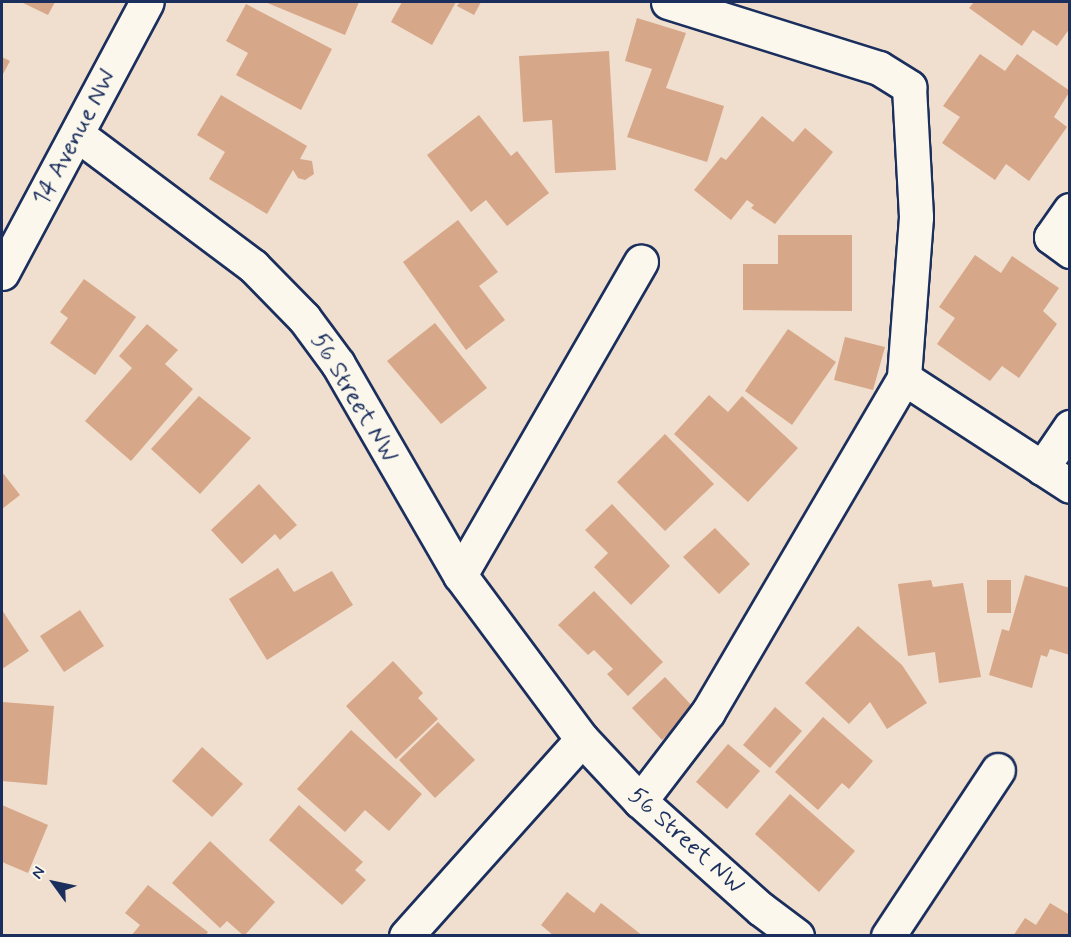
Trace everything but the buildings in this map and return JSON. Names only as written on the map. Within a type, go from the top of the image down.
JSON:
[{"type":"street","name":"14 Avenue NW","points":[[2,273],[78,135],[147,2]]},
{"type":"street","points":[[640,801],[708,712],[904,378],[916,217],[909,87],[879,68],[668,2]]},
{"type":"street","name":"56 Street NW","points":[[78,135],[253,266],[303,318],[338,364],[460,574],[582,739],[640,801],[761,909],[797,936]]},
{"type":"street","points":[[1070,210],[1051,237],[1070,251]]},
{"type":"street","points":[[460,574],[641,261]]},
{"type":"street","points":[[904,378],[1070,486]]},
{"type":"street","points":[[1042,468],[1070,427]]},
{"type":"street","points":[[406,936],[582,739]]},
{"type":"street","points":[[888,936],[998,770]]}]
